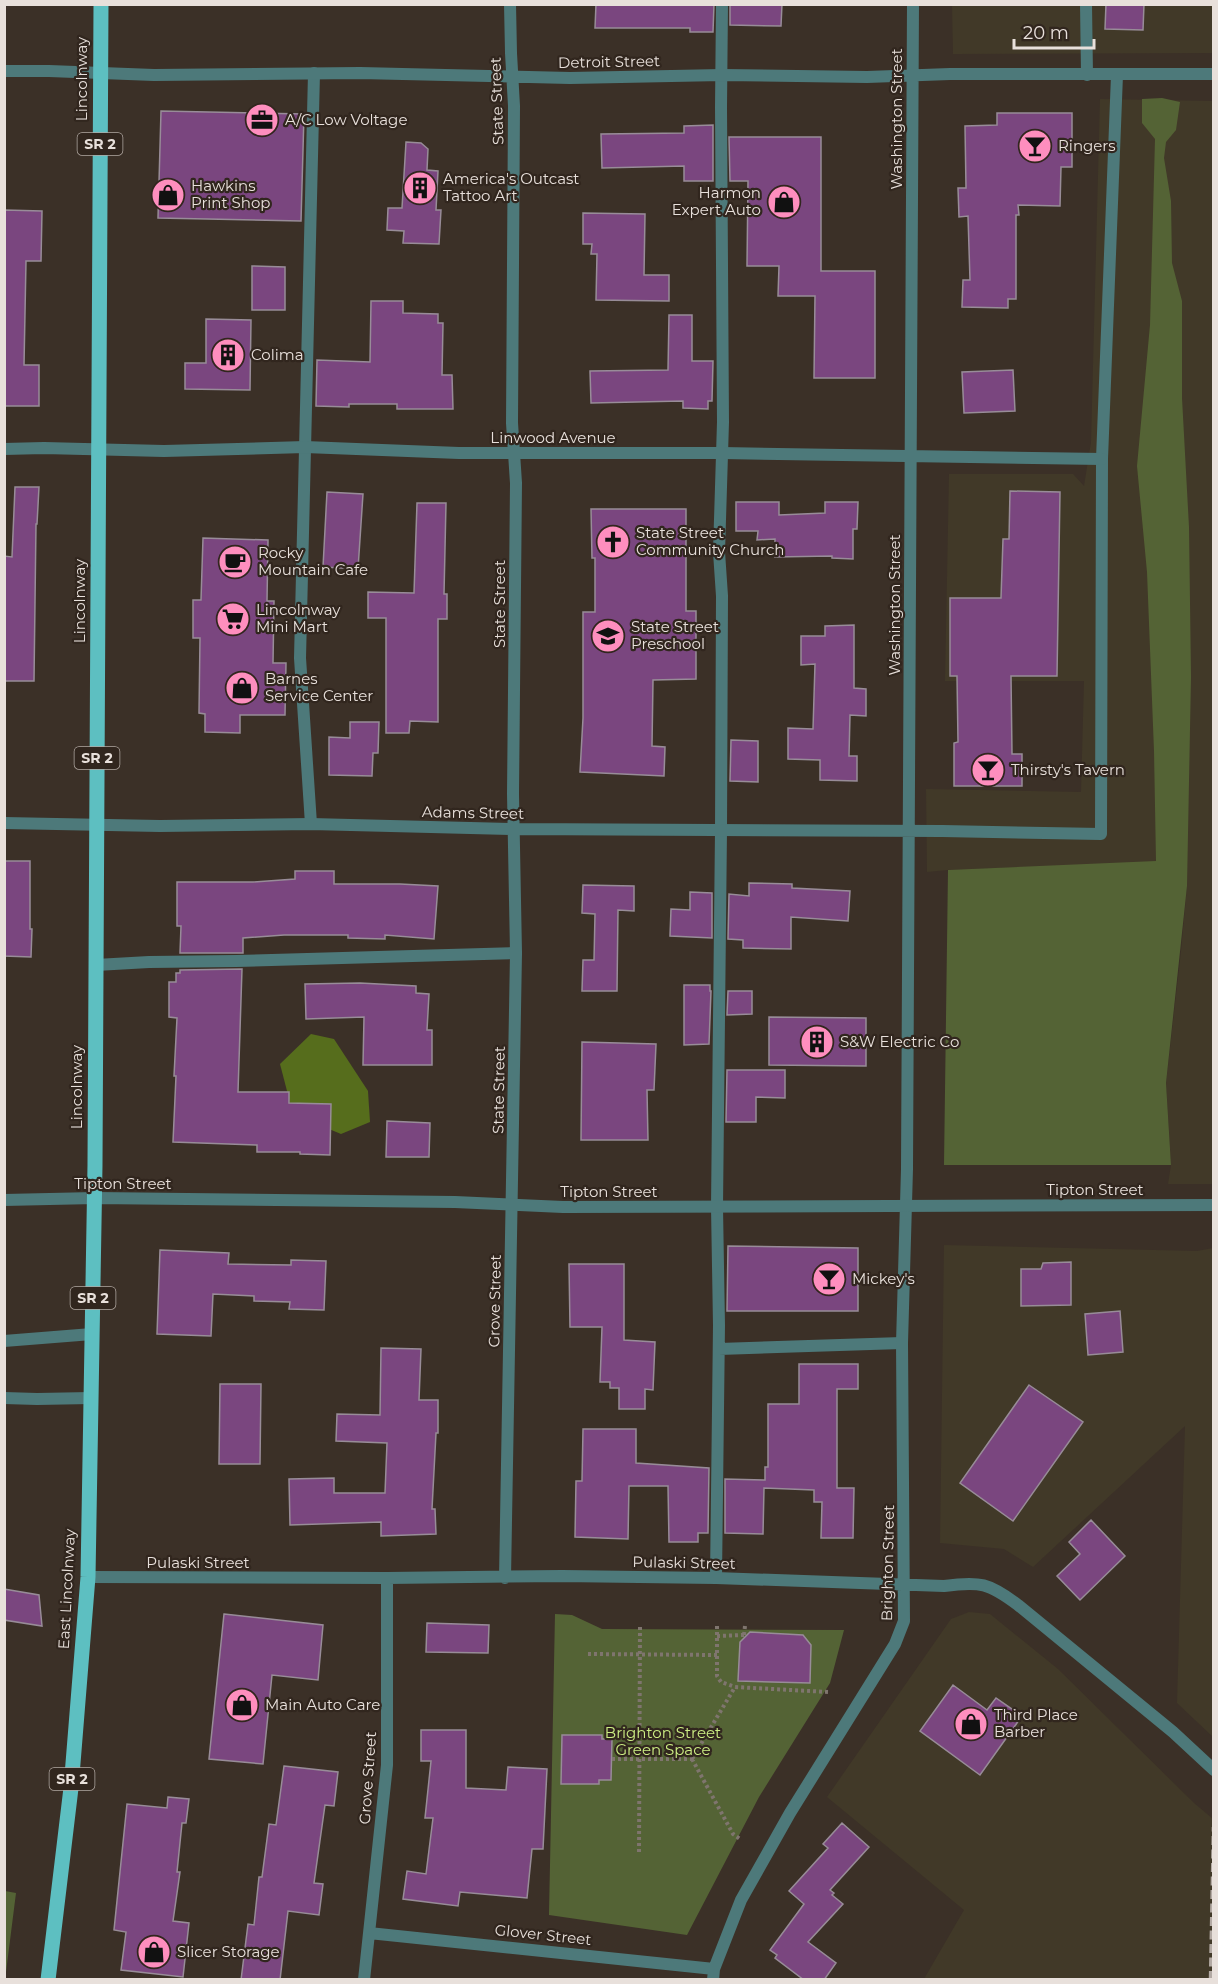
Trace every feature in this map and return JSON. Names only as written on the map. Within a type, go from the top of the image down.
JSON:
[{"type":"main road","name":"Lincolnway","points":[[95,1198],[101,4]]},
{"type":"main road","name":"East Lincolnway","points":[[48,1980],[70,1795],[88,1577],[95,1198]]},
{"type":"street","name":"State Street","points":[[510,4],[514,106],[512,423],[516,483],[513,794],[516,953],[511,1204]]},
{"type":"street","points":[[716,1578],[717,1207],[722,830],[722,596],[719,552],[722,453],[722,4]]},
{"type":"street","name":"Washington Street","points":[[905,1206],[913,4]]},
{"type":"street","points":[[1086,4],[1087,75]]},
{"type":"street","name":"Detroit Street","points":[[4,71],[154,75],[314,73],[570,78],[722,75],[878,77],[1214,74]]},
{"type":"street","points":[[311,824],[300,658],[314,73]]},
{"type":"street","points":[[1102,459],[1117,75]]},
{"type":"street","name":"Linwood Avenue","points":[[4,449],[164,451],[304,447],[459,453],[722,453],[1102,459]]},
{"type":"street","name":"Adams Street","points":[[4,823],[160,826],[311,824],[515,829],[1101,834],[1102,459]]},
{"type":"street","points":[[96,965],[516,953]]},
{"type":"street","name":"Tipton Street","points":[[4,1200],[95,1198],[511,1204],[563,1207],[1214,1205]]},
{"type":"street","name":"Grove Street","points":[[505,1578],[511,1204]]},
{"type":"street","name":"Brighton Street","points":[[713,1974],[747,1890],[790,1813],[895,1644],[904,1621],[902,1343],[905,1206]]},
{"type":"street","points":[[4,1341],[92,1334]]},
{"type":"street","points":[[718,1349],[902,1343]]},
{"type":"street","points":[[4,1398],[91,1398]]},
{"type":"street","name":"Pulaski Street","points":[[88,1577],[505,1578],[562,1576],[716,1578],[944,1586],[969,1583],[996,1588],[1164,1724],[1214,1770]]},
{"type":"street","name":"Grove Street","points":[[364,1980],[387,1765],[387,1578]]},
{"type":"street","name":"Glover Street","points":[[369,1933],[713,1974]]},
{"type":"path","points":[[639,1852],[640,1626]]},
{"type":"path","points":[[717,1626],[717,1676],[721,1682],[735,1688],[828,1692]]},
{"type":"path","points":[[717,1636],[744,1636],[745,1626]]},
{"type":"path","points":[[588,1654],[717,1656]]},
{"type":"path","points":[[692,1759],[735,1688]]},
{"type":"path","points":[[612,1759],[692,1759]]},
{"type":"path","points":[[692,1759],[733,1834],[740,1839]]},
{"type":"shaded area","points":[[952,5],[1213,5],[1213,53],[953,54]]},
{"type":"shaded area","points":[[1100,99],[1213,101],[1213,1184],[1168,1184],[1171,1165],[1166,1083],[1181,951],[1187,865],[1156,862],[927,872],[926,789],[1081,792],[1084,681],[945,681],[949,474],[1073,474],[1084,486],[1091,442]]},
{"type":"shaded area","points":[[944,1245],[1197,1251],[1213,1248],[1213,1737],[1177,1703],[1185,1426],[1033,1567],[1004,1549],[940,1543]]},
{"type":"shaded area","points":[[969,1612],[990,1614],[1058,1669],[1213,1819],[1213,1979],[924,1979],[964,1910],[827,1797],[951,1619]]},
{"type":"green space","points":[[1162,98],[1180,102],[1176,130],[1166,142],[1164,158],[1171,201],[1172,263],[1182,301],[1182,398],[1189,527],[1191,677],[1187,886],[1166,1083],[1171,1165],[944,1165],[948,870],[1156,861],[1147,572],[1137,466],[1150,325],[1155,139],[1142,123],[1142,99]]},
{"type":"green space","points":[[311,1034],[334,1039],[368,1091],[370,1122],[341,1134],[293,1114],[280,1064]]},
{"type":"green space","name":"Brighton Street Green Space","points":[[555,1614],[572,1615],[602,1629],[844,1630],[830,1683],[759,1797],[687,1935],[549,1915]]},
{"type":"green space","points":[[5,1891],[16,1893],[5,1980],[4,1979]]},
{"type":"building","points":[[596,4],[714,4],[713,32],[690,32],[690,28],[595,28]]},
{"type":"building","points":[[730,4],[782,4],[781,26],[730,25]]},
{"type":"building","points":[[1106,4],[1144,4],[1143,30],[1105,29]]},
{"type":"building","points":[[161,111],[304,114],[301,221],[158,218]]},
{"type":"building","points":[[997,113],[1072,113],[1072,167],[1061,167],[1060,206],[1018,205],[1016,299],[1008,299],[1008,308],[962,307],[963,280],[970,280],[968,216],[959,217],[958,188],[966,188],[965,126],[997,125]]},
{"type":"building","points":[[713,125],[713,181],[684,181],[684,166],[602,168],[601,134],[684,133],[684,126]]},
{"type":"building","points":[[729,137],[821,137],[821,271],[875,271],[875,378],[814,378],[815,296],[778,296],[779,266],[747,266],[748,181],[730,181]]},
{"type":"building","points":[[406,142],[421,143],[428,149],[427,170],[438,171],[436,210],[441,210],[439,244],[403,243],[404,231],[387,230],[388,208],[402,208]]},
{"type":"building","points":[[4,210],[42,211],[41,261],[26,261],[24,365],[39,365],[39,406],[4,406]]},
{"type":"building","points":[[583,213],[645,214],[644,275],[669,275],[669,301],[596,300],[597,254],[591,254],[592,244],[583,244]]},
{"type":"building","points":[[252,266],[285,267],[285,310],[252,310]]},
{"type":"building","points":[[371,301],[403,301],[403,313],[438,314],[438,323],[443,323],[442,375],[452,375],[453,409],[397,409],[397,404],[349,404],[349,407],[316,406],[317,360],[370,362]]},
{"type":"building","points":[[669,315],[692,315],[692,361],[713,361],[712,401],[708,401],[708,409],[683,408],[683,401],[591,403],[590,371],[668,370]]},
{"type":"building","name":"Colima","points":[[206,319],[251,320],[250,390],[185,389],[185,363],[206,363]]},
{"type":"building","points":[[1013,370],[1015,411],[964,413],[962,372]]},
{"type":"building","points":[[15,487],[39,487],[36,524],[34,681],[4,681],[4,556],[12,557]]},
{"type":"building","points":[[1010,491],[1060,492],[1057,676],[1011,676],[1012,754],[1022,754],[1022,786],[954,786],[954,743],[958,742],[957,676],[950,676],[950,598],[1001,598],[1003,539],[1009,539]]},
{"type":"building","points":[[327,492],[363,494],[358,569],[323,567]]},
{"type":"building","points":[[736,502],[779,502],[779,515],[825,513],[825,502],[858,502],[857,529],[853,529],[853,559],[832,558],[832,556],[775,557],[775,539],[757,540],[758,531],[736,531]]},
{"type":"building","points":[[417,503],[446,503],[444,594],[447,594],[447,619],[438,619],[438,722],[410,721],[409,733],[386,733],[386,618],[368,618],[368,592],[414,593]]},
{"type":"building","points":[[591,509],[686,509],[686,611],[696,611],[696,679],[653,680],[652,746],[665,747],[664,776],[580,772],[583,718],[583,612],[595,612],[595,558],[592,558]]},
{"type":"building","points":[[203,538],[268,540],[267,601],[274,601],[273,663],[286,663],[285,715],[240,715],[240,733],[205,732],[205,714],[199,713],[200,638],[193,638],[193,600],[201,600]]},
{"type":"building","points":[[854,625],[854,688],[866,689],[866,716],[850,715],[849,756],[857,756],[857,781],[820,780],[820,760],[788,759],[788,728],[813,729],[815,664],[801,665],[801,636],[825,636],[825,626]]},
{"type":"building","points":[[350,722],[379,722],[378,753],[373,753],[372,776],[329,775],[329,737],[350,738]]},
{"type":"building","points":[[731,740],[758,741],[758,782],[730,781]]},
{"type":"building","points":[[4,861],[30,861],[31,957],[4,956]]},
{"type":"building","points":[[295,871],[334,871],[334,884],[438,886],[434,939],[385,935],[385,939],[348,938],[348,935],[284,935],[243,938],[243,953],[180,953],[181,926],[177,926],[177,882],[253,882],[295,879]]},
{"type":"building","points":[[749,883],[792,884],[792,888],[850,891],[848,921],[791,917],[791,949],[743,948],[743,940],[728,939],[729,894],[749,896]]},
{"type":"building","points":[[583,885],[634,886],[634,911],[618,910],[617,991],[582,991],[583,960],[594,960],[595,914],[582,913]]},
{"type":"building","points":[[690,892],[712,893],[712,938],[670,936],[671,909],[690,910]]},
{"type":"building","points":[[242,969],[238,1092],[289,1092],[289,1103],[331,1104],[330,1155],[257,1152],[257,1145],[173,1142],[177,1018],[169,1017],[169,982],[176,982],[176,973],[180,973],[180,970]]},
{"type":"building","points":[[360,983],[416,986],[416,993],[429,994],[427,1030],[432,1030],[432,1065],[363,1065],[364,1017],[306,1019],[305,984]]},
{"type":"building","points":[[684,985],[710,985],[709,1044],[684,1045]]},
{"type":"building","points":[[728,991],[752,991],[752,1014],[727,1015]]},
{"type":"building","name":"S&W Electric Co","points":[[769,1017],[866,1018],[866,1066],[769,1065]]},
{"type":"building","points":[[582,1042],[656,1044],[654,1090],[647,1090],[648,1140],[581,1140]]},
{"type":"building","points":[[727,1070],[785,1070],[785,1098],[756,1097],[756,1122],[726,1122]]},
{"type":"building","points":[[387,1121],[430,1123],[429,1157],[386,1157]]},
{"type":"building","points":[[728,1246],[858,1248],[858,1311],[727,1311]]},
{"type":"building","points":[[160,1250],[229,1253],[228,1264],[291,1265],[291,1260],[326,1261],[324,1310],[289,1309],[290,1302],[254,1301],[254,1296],[213,1294],[211,1336],[157,1334]]},
{"type":"building","points":[[1071,1262],[1071,1305],[1021,1306],[1021,1269],[1041,1269],[1043,1263]]},
{"type":"building","points":[[569,1264],[624,1264],[624,1340],[655,1342],[653,1390],[645,1389],[645,1409],[619,1409],[619,1388],[610,1388],[610,1382],[600,1382],[602,1327],[570,1327]]},
{"type":"building","points":[[1120,1311],[1123,1352],[1088,1355],[1085,1314]]},
{"type":"building","points":[[381,1348],[421,1349],[419,1400],[438,1400],[438,1433],[436,1433],[432,1509],[435,1509],[436,1534],[381,1536],[381,1522],[290,1525],[289,1479],[334,1478],[334,1493],[385,1493],[387,1443],[336,1441],[337,1414],[380,1415]]},
{"type":"building","points":[[799,1364],[858,1364],[858,1389],[837,1389],[837,1488],[854,1488],[853,1538],[821,1538],[822,1502],[814,1502],[814,1490],[764,1488],[763,1534],[725,1533],[725,1479],[765,1480],[765,1467],[768,1467],[768,1404],[799,1404]]},
{"type":"building","points":[[220,1384],[261,1384],[260,1464],[219,1464]]},
{"type":"building","points":[[1029,1385],[1083,1422],[1013,1521],[960,1483]]},
{"type":"building","points":[[583,1429],[636,1429],[636,1463],[709,1468],[708,1533],[698,1533],[698,1542],[669,1542],[668,1486],[629,1486],[628,1539],[575,1537],[576,1481],[582,1481]]},
{"type":"building","points":[[1091,1520],[1125,1556],[1080,1600],[1057,1576],[1080,1554],[1069,1542]]},
{"type":"building","points":[[4,1589],[39,1595],[42,1626],[4,1620]]},
{"type":"building","name":"Main Auto Care","points":[[224,1614],[323,1625],[318,1680],[272,1675],[263,1764],[209,1759]]},
{"type":"building","points":[[427,1623],[489,1625],[488,1653],[426,1652]]},
{"type":"building","points":[[750,1632],[803,1635],[811,1645],[810,1683],[738,1681],[740,1642]]},
{"type":"building","name":"Third Place Barber","points":[[953,1685],[987,1710],[996,1698],[1022,1716],[980,1775],[920,1731]]},
{"type":"building","points":[[421,1730],[466,1730],[466,1788],[506,1790],[508,1767],[547,1769],[543,1849],[532,1849],[527,1898],[460,1892],[458,1906],[403,1899],[407,1871],[426,1874],[433,1818],[425,1818],[431,1761],[421,1761]]},
{"type":"building","points":[[562,1735],[602,1735],[602,1739],[612,1739],[611,1780],[599,1780],[599,1784],[561,1784]]},
{"type":"building","points":[[284,1766],[338,1772],[334,1806],[325,1805],[314,1883],[323,1884],[319,1915],[288,1911],[280,1980],[241,1980],[248,1924],[254,1925],[259,1877],[262,1877],[269,1824],[276,1825]]},
{"type":"building","points":[[168,1797],[189,1799],[186,1823],[182,1823],[177,1872],[180,1872],[173,1921],[189,1923],[183,1977],[121,1970],[126,1932],[114,1930],[127,1804],[167,1808]]},
{"type":"building","points":[[842,1823],[869,1847],[830,1890],[834,1893],[832,1895],[843,1904],[808,1942],[836,1963],[824,1980],[804,1980],[775,1958],[777,1955],[770,1950],[804,1904],[789,1891],[828,1848],[823,1844]]},
{"type":"railway","points":[[1211,1980],[1214,1827]]},
{"type":"place","name":"A/C Low Voltage","points":[[262,120]]},
{"type":"place","name":"Ringers","points":[[1035,146]]},
{"type":"place","name":"America's Outcast Tattoo Art","points":[[420,188]]},
{"type":"place","name":"Hawkins Print Shop","points":[[168,195]]},
{"type":"place","name":"Harmon Expert Auto","points":[[784,202]]},
{"type":"place","name":"Colima","points":[[228,355]]},
{"type":"place","name":"State Street Community Church","points":[[613,542]]},
{"type":"place","name":"Rocky Mountain Cafe","points":[[235,562]]},
{"type":"place","name":"Lincolnway Mini Mart","points":[[233,619]]},
{"type":"place","name":"State Street Preschool","points":[[608,636]]},
{"type":"place","name":"Barnes Service Center","points":[[242,688]]},
{"type":"place","name":"Thirsty's Tavern","points":[[988,770]]},
{"type":"place","name":"S&W Electric Co","points":[[817,1042]]},
{"type":"place","name":"Mickey's","points":[[829,1279]]},
{"type":"place","name":"Main Auto Care","points":[[242,1705]]},
{"type":"place","name":"Third Place Barber","points":[[971,1724]]},
{"type":"place","name":"Slicer Storage","points":[[154,1952]]}]
